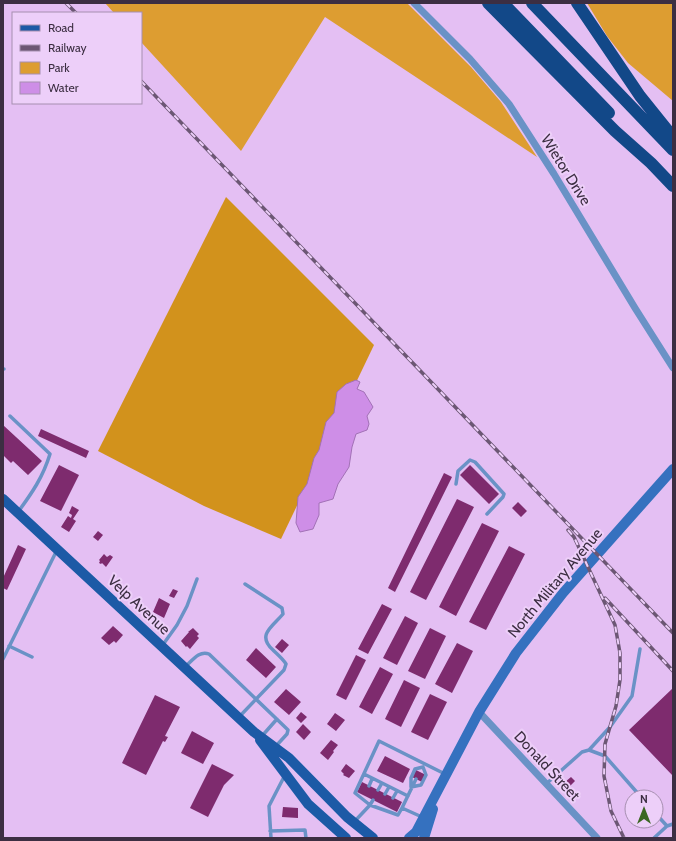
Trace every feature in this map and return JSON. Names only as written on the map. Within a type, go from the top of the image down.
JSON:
[{"type":"highway","points":[[488,3],[615,131],[651,163],[673,186]]},
{"type":"highway","points":[[503,3],[622,127],[651,163]]},
{"type":"highway","points":[[532,3],[673,150]]},
{"type":"highway","points":[[577,3],[640,96],[673,138]]},
{"type":"main road","name":"Velp Avenue","points":[[3,499],[238,718],[289,758],[347,817],[373,838]]},
{"type":"main road","name":"Velp Avenue","points":[[258,735],[308,804],[346,838]]},
{"type":"street","name":"Wietor Drive","points":[[414,3],[494,84],[512,108],[673,368]]},
{"type":"street","name":"North Military Avenue","points":[[409,838],[416,832],[479,712],[516,653],[562,593],[673,469]]},
{"type":"street","name":"Donald Street","points":[[479,712],[597,838]]},
{"type":"street","name":"North Military Avenue","points":[[424,838],[440,788]]},
{"type":"lane","points":[[10,416],[50,454],[46,467],[36,488],[18,513]]},
{"type":"lane","points":[[456,484],[456,476],[458,471],[470,460],[475,462],[504,494],[487,514]]},
{"type":"lane","points":[[3,659],[57,549]]},
{"type":"lane","points":[[162,647],[178,625],[197,579]]},
{"type":"lane","points":[[238,718],[286,666],[284,661],[265,640],[265,636],[283,614],[282,608],[245,584]]},
{"type":"lane","points":[[9,646],[32,657]]},
{"type":"lane","points":[[546,784],[582,752],[589,750],[610,727],[632,696],[640,649]]},
{"type":"lane","points":[[185,668],[200,653],[209,654],[286,728],[288,732],[275,747]]},
{"type":"lane","points":[[258,735],[277,719]]},
{"type":"lane","points":[[416,779],[398,815],[379,806],[370,804],[364,798],[355,793],[380,740],[423,765],[446,775]]},
{"type":"lane","points":[[589,750],[605,756],[634,789]]},
{"type":"lane","points":[[420,772],[423,765]]},
{"type":"lane","points":[[411,787],[421,785],[426,775],[423,765]]},
{"type":"lane","points":[[411,787],[411,778],[415,769],[423,765]]},
{"type":"lane","points":[[271,838],[269,806],[286,774]]},
{"type":"lane","points":[[364,774],[408,796]]},
{"type":"lane","points":[[369,786],[372,779]]},
{"type":"lane","points":[[378,790],[382,784]]},
{"type":"lane","points":[[385,794],[389,787]]},
{"type":"lane","points":[[393,798],[397,791]]},
{"type":"lane","points":[[354,823],[373,800]]},
{"type":"lane","points":[[402,808],[424,818]]},
{"type":"lane","points":[[664,823],[667,826]]},
{"type":"lane","points":[[654,838],[667,826],[673,824]]},
{"type":"lane","points":[[270,831],[305,830],[306,838]]},
{"type":"green space","points":[[105,3],[407,3],[471,67],[501,102],[537,157],[325,17],[241,151],[142,43],[142,12],[113,12]]},
{"type":"green space","points":[[587,3],[673,3],[673,101],[628,63],[607,36]]},
{"type":"shaded area","points":[[226,197],[374,345],[281,539],[204,506],[98,451]]},
{"type":"water","points":[[356,380],[360,382],[357,389],[364,392],[373,407],[367,416],[369,424],[367,430],[356,434],[352,447],[349,467],[338,484],[333,499],[319,503],[319,515],[313,529],[300,532],[296,523],[298,497],[307,484],[314,458],[319,450],[326,422],[334,413],[337,392],[346,384]]},
{"type":"building","points":[[3,425],[42,461],[28,475],[13,461],[11,463],[3,455]]},
{"type":"building","points":[[41,429],[89,451],[86,458],[38,436]]},
{"type":"building","points":[[59,465],[79,475],[61,511],[40,501]]},
{"type":"building","points":[[470,465],[499,494],[489,504],[460,475]]},
{"type":"building","points":[[444,473],[452,477],[395,592],[388,588]]},
{"type":"building","points":[[457,499],[474,507],[426,600],[410,592]]},
{"type":"building","points":[[518,502],[527,511],[521,517],[512,508]]},
{"type":"building","points":[[72,506],[79,510],[73,519],[76,521],[69,532],[61,527],[68,516],[71,518],[72,515],[69,513]]},
{"type":"building","points":[[482,523],[499,531],[456,616],[439,607]]},
{"type":"building","points":[[98,531],[103,535],[98,541],[93,537]]},
{"type":"building","points":[[18,545],[26,549],[7,590],[3,588],[3,578]]},
{"type":"building","points":[[509,546],[525,554],[486,630],[469,622]]},
{"type":"building","points":[[104,554],[107,557],[110,555],[113,557],[106,567],[102,563],[99,563],[99,560]]},
{"type":"building","points":[[173,589],[178,591],[174,598],[169,596]]},
{"type":"building","points":[[159,598],[170,604],[164,618],[153,612]]},
{"type":"building","points":[[382,604],[392,609],[368,654],[358,649]]},
{"type":"building","points":[[405,616],[418,623],[397,665],[383,658]]},
{"type":"building","points":[[113,626],[123,635],[116,643],[114,641],[109,645],[101,638]]},
{"type":"building","points":[[193,628],[199,634],[197,636],[199,638],[190,649],[181,641]]},
{"type":"building","points":[[430,628],[446,636],[425,679],[408,671]]},
{"type":"building","points":[[282,639],[289,645],[282,653],[275,647]]},
{"type":"building","points":[[457,643],[473,651],[452,693],[435,684]]},
{"type":"building","points":[[256,648],[276,667],[266,678],[246,660]]},
{"type":"building","points":[[356,655],[366,660],[346,700],[336,695]]},
{"type":"building","points":[[380,667],[393,674],[372,714],[359,707]]},
{"type":"building","points":[[404,680],[420,688],[401,727],[385,719]]},
{"type":"building","points":[[673,688],[673,776],[629,730]]},
{"type":"building","points":[[286,689],[301,702],[289,715],[274,702]]},
{"type":"building","points":[[430,694],[447,702],[428,740],[411,732]]},
{"type":"building","points":[[155,695],[180,707],[165,736],[168,737],[165,742],[163,741],[146,775],[122,763]]},
{"type":"building","points":[[301,712],[307,717],[301,723],[296,718]]},
{"type":"building","points":[[335,713],[345,720],[336,731],[327,724]]},
{"type":"building","points":[[303,724],[311,732],[304,740],[296,732]]},
{"type":"building","points":[[192,731],[214,743],[203,764],[181,753]]},
{"type":"building","points":[[331,740],[338,745],[328,760],[320,753]]},
{"type":"building","points":[[385,756],[410,769],[403,783],[377,771]]},
{"type":"building","points":[[212,764],[234,775],[224,785],[208,817],[190,808]]},
{"type":"building","points":[[346,764],[355,771],[349,778],[343,775],[344,774],[341,771]]},
{"type":"building","points":[[416,770],[426,775],[422,782],[412,777]]},
{"type":"building","points":[[571,777],[575,781],[570,786],[565,782]]},
{"type":"building","points":[[362,782],[402,802],[397,812],[357,792]]},
{"type":"building","points":[[283,807],[298,808],[298,818],[282,817]]},
{"type":"railway","points":[[66,3],[75,12]]},
{"type":"railway","points":[[142,82],[673,633]]},
{"type":"railway","points":[[568,530],[574,537],[615,625],[620,653],[620,680],[616,706],[605,744],[604,776],[611,811],[624,838]]},
{"type":"railway","points":[[605,598],[673,671]]}]
